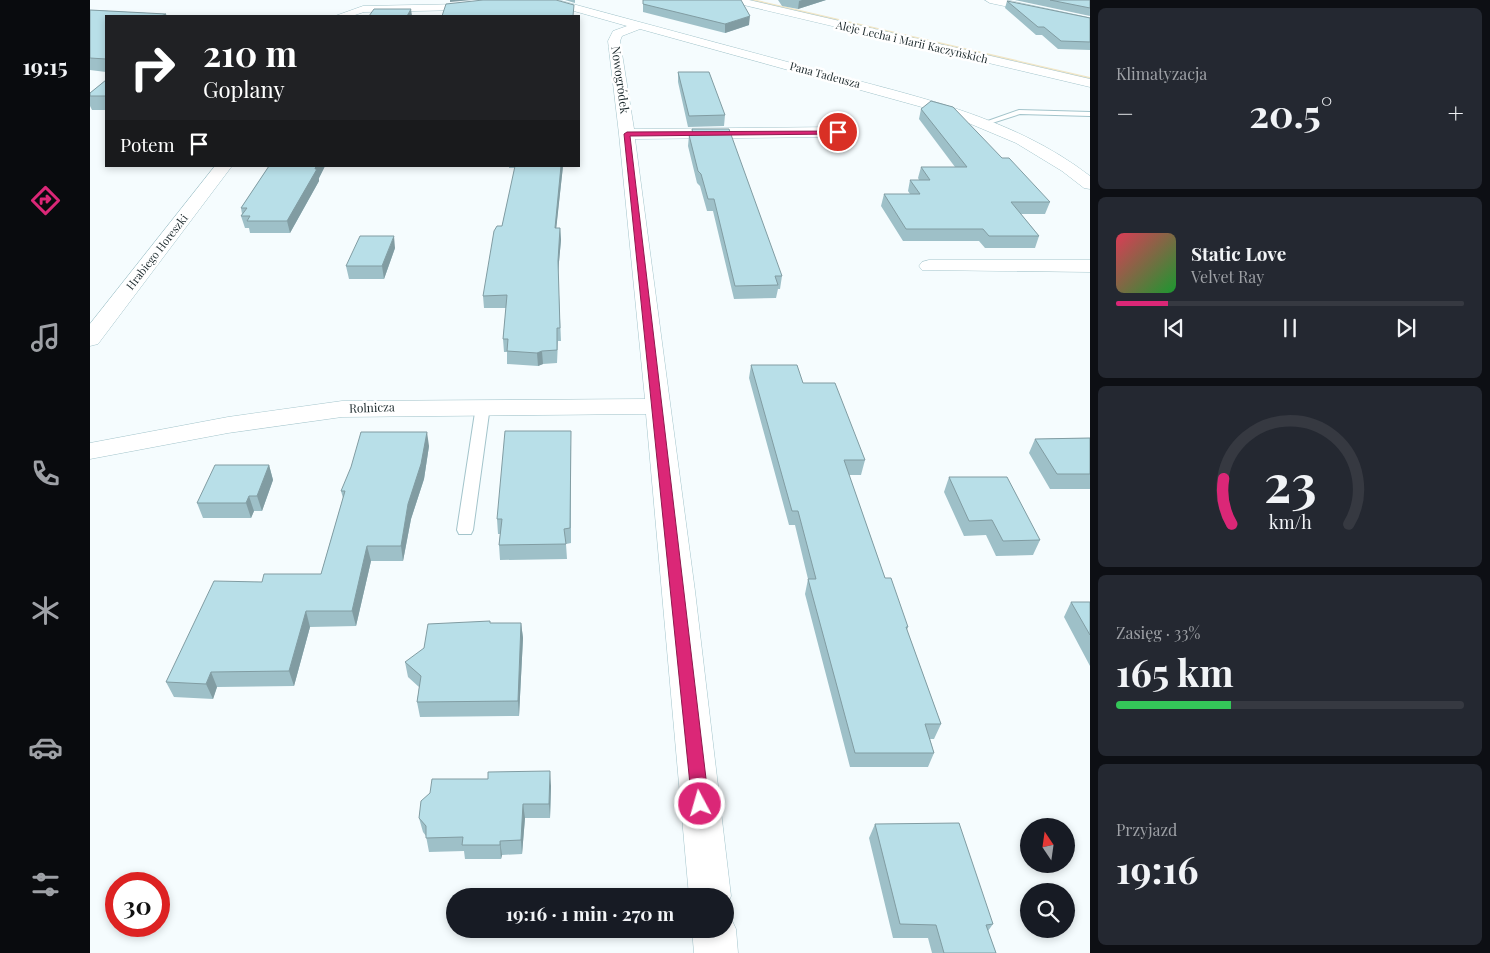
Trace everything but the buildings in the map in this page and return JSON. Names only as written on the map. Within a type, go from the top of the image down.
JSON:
[{"type":"street","points":[[344,15],[363,9],[465,7],[511,0]]},
{"type":"street","name":"Pana Tadeusza","points":[[546,0],[928,103],[986,123],[1042,151],[1089,181]]},
{"type":"street","name":"Aleje Lecha i Marii Kaczyńskich","points":[[735,0],[1090,83]]},
{"type":"street","name":"Aleje Lecha i Marii Kaczyńskich","points":[[772,0],[1090,72]]},
{"type":"street","points":[[990,0],[1008,1],[1090,21]]},
{"type":"street","name":"Nowogródek","points":[[640,25],[618,34],[614,40],[627,134],[709,888]]},
{"type":"street","points":[[627,134],[838,132]]},
{"type":"street","name":"Hrabiego Horeszki","points":[[90,339],[223,167]]},
{"type":"street","points":[[930,266],[1090,266]]},
{"type":"street","name":"Rolnicza","points":[[90,451],[293,414],[342,408],[657,406]]},
{"type":"street","points":[[715,938],[716,953]]},
{"type":"lane","points":[[986,123],[1019,112],[1090,114]]},
{"type":"lane","points":[[464,530],[483,406]]},
{"type":"shaded area","points":[[746,0],[757,0],[1090,77],[1090,80]]},
{"type":"route","points":[[700,804],[679,591],[627,134],[838,132]]}]
